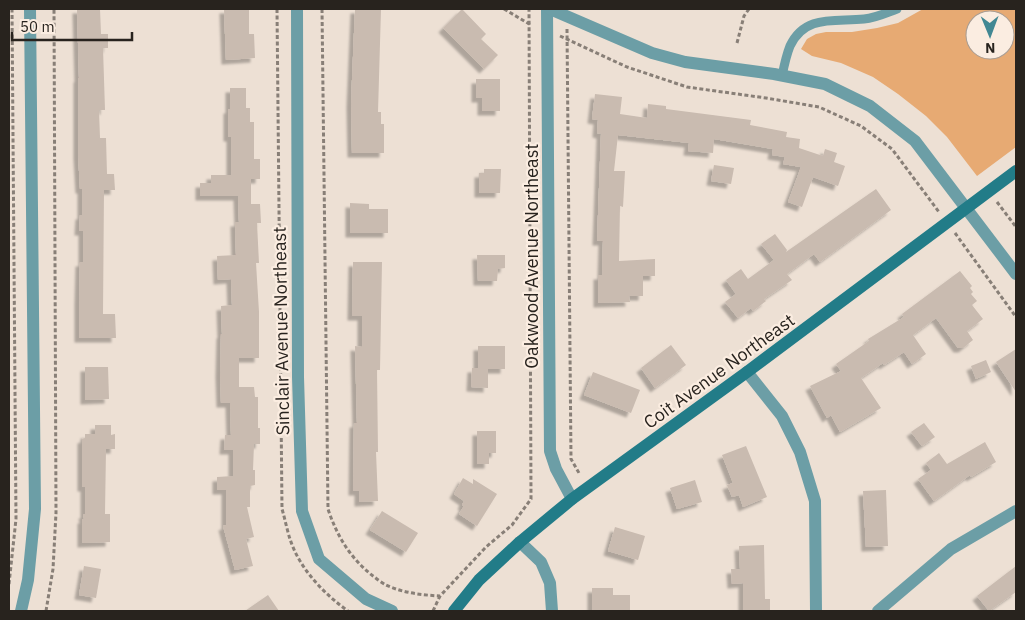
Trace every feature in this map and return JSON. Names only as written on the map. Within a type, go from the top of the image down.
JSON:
[{"type":"street","points":[[22,611],[28,580],[35,509],[30,9]]},
{"type":"street","name":"Sinclair Avenue Northeast","points":[[297,9],[298,377],[302,511],[319,559],[366,599],[392,611]]},
{"type":"street","points":[[549,9],[652,52],[685,62],[825,84],[870,106],[915,141],[968,208],[1016,274]]},
{"type":"street","name":"Oakwood Avenue Northeast","points":[[549,9],[547,30],[550,451],[556,469],[572,499]]},
{"type":"street","name":"Coit Avenue Northeast","points":[[454,611],[479,580],[520,542],[572,499],[747,372],[1016,171]]},
{"type":"street","points":[[747,372],[782,416],[800,452],[815,501],[816,611]]},
{"type":"street","points":[[878,611],[951,549],[1016,511]]},
{"type":"street","points":[[520,542],[541,562],[550,583],[552,611]]},
{"type":"lane","points":[[782,76],[790,46],[803,29],[820,22],[873,17],[897,9]]},
{"type":"path","points":[[9,584],[16,519],[12,9]]},
{"type":"path","points":[[46,611],[53,569],[56,513],[54,9]]},
{"type":"path","points":[[322,9],[328,509],[340,540],[356,561],[385,585],[421,595],[440,596]]},
{"type":"path","points":[[504,9],[530,25],[547,30],[627,67],[687,87],[819,107],[861,126],[892,149],[1016,317]]},
{"type":"path","points":[[432,611],[440,596],[486,547],[512,525],[532,499],[529,9]]},
{"type":"path","points":[[737,43],[744,16],[749,9]]},
{"type":"path","points":[[567,16],[571,459],[579,473]]},
{"type":"shaded area","points":[[923,9],[1016,9],[1016,147],[977,176],[947,137],[926,116],[898,94],[873,77],[841,63],[812,56],[801,49],[807,39],[816,34],[852,32],[898,23]]},
{"type":"building","points":[[77,9],[100,9],[101,34],[108,34],[108,48],[103,48],[105,110],[99,110],[100,138],[106,138],[107,174],[114,174],[115,190],[104,190],[103,314],[115,314],[116,338],[79,338],[80,262],[83,262],[83,231],[79,231],[80,215],[82,215],[82,189],[80,189],[78,154],[79,78]]},
{"type":"building","points":[[224,9],[249,9],[249,34],[254,34],[255,58],[226,60]]},
{"type":"building","points":[[355,9],[381,9],[378,112],[381,112],[381,124],[384,124],[384,153],[352,153],[351,103]]},
{"type":"building","points":[[462,9],[486,34],[481,39],[498,55],[484,69],[443,28]]},
{"type":"building","points":[[476,79],[500,79],[500,111],[482,111],[482,98],[476,98]]},
{"type":"building","points":[[230,88],[246,88],[246,108],[250,108],[250,122],[254,122],[254,159],[260,159],[260,179],[251,179],[251,204],[260,204],[261,223],[257,223],[259,263],[256,263],[259,358],[239,358],[239,387],[254,387],[255,397],[258,397],[260,444],[254,444],[253,470],[255,470],[255,485],[250,486],[250,507],[247,507],[254,537],[246,539],[253,566],[235,570],[223,526],[226,525],[226,490],[217,490],[217,477],[233,476],[233,450],[224,450],[225,435],[231,435],[230,403],[221,403],[220,373],[221,306],[232,305],[231,279],[218,280],[217,256],[236,255],[235,222],[239,222],[238,196],[200,196],[200,183],[211,183],[211,175],[231,175],[231,137],[228,137]]},
{"type":"building","points":[[595,94],[622,97],[620,114],[647,118],[648,104],[666,106],[666,109],[751,120],[750,125],[787,132],[786,137],[800,139],[799,148],[823,156],[825,149],[837,153],[834,162],[845,166],[838,186],[813,177],[802,207],[788,202],[801,167],[783,164],[785,157],[772,155],[773,149],[714,139],[713,153],[688,151],[689,143],[618,135],[614,171],[625,171],[623,207],[620,206],[619,261],[655,259],[655,276],[643,276],[643,296],[629,296],[630,302],[598,303],[598,275],[602,275],[603,241],[597,241],[601,134],[597,133],[598,120],[592,119]]},
{"type":"building","points":[[714,165],[734,168],[731,184],[711,181]]},
{"type":"building","points":[[484,169],[501,169],[500,193],[479,193],[479,173],[484,173]]},
{"type":"building","points":[[876,189],[891,210],[820,262],[814,254],[787,274],[792,280],[764,299],[766,301],[753,311],[751,308],[738,318],[725,302],[736,294],[726,280],[741,269],[748,279],[774,260],[761,244],[775,234],[787,250],[786,252]]},
{"type":"building","points":[[350,203],[369,204],[369,209],[388,209],[388,233],[350,233]]},
{"type":"building","points":[[477,255],[505,255],[505,268],[498,269],[497,281],[478,281]]},
{"type":"building","points":[[353,262],[382,262],[380,370],[377,370],[378,452],[376,452],[378,501],[359,502],[359,491],[353,491],[354,423],[357,423],[355,346],[362,347],[362,316],[352,316]]},
{"type":"building","points":[[960,271],[972,286],[970,288],[973,292],[971,294],[977,301],[972,305],[983,319],[967,331],[973,340],[963,348],[958,348],[936,318],[913,335],[926,354],[912,364],[904,352],[861,378],[881,408],[840,432],[831,415],[827,418],[810,386],[841,371],[836,364],[869,341],[868,339],[904,317],[902,314]]},
{"type":"building","points":[[671,345],[686,365],[655,388],[641,368]]},
{"type":"building","points":[[478,346],[505,346],[505,369],[488,369],[488,388],[471,387],[472,368],[478,368]]},
{"type":"building","points":[[1016,349],[1016,392],[996,362]]},
{"type":"building","points":[[986,360],[991,372],[976,379],[971,366]]},
{"type":"building","points":[[85,367],[108,367],[109,399],[85,400]]},
{"type":"building","points":[[593,372],[640,390],[631,413],[584,395]]},
{"type":"building","points":[[924,423],[935,437],[922,446],[911,432]]},
{"type":"building","points":[[95,425],[111,425],[111,435],[115,434],[115,449],[106,449],[105,514],[110,514],[110,542],[82,543],[85,487],[82,487],[82,439],[85,438],[85,434],[95,434]]},
{"type":"building","points":[[477,431],[496,431],[496,453],[489,453],[489,464],[477,464]]},
{"type":"building","points":[[985,442],[996,462],[971,477],[970,475],[934,501],[918,479],[931,470],[926,463],[939,453],[947,464]]},
{"type":"building","points":[[746,446],[767,497],[743,507],[739,495],[732,497],[727,485],[733,483],[722,455]]},
{"type":"building","points":[[463,478],[473,484],[473,479],[497,494],[477,526],[459,514],[464,506],[462,505],[464,501],[454,494]]},
{"type":"building","points":[[695,480],[702,502],[677,509],[670,488]]},
{"type":"building","points":[[886,490],[888,546],[866,547],[863,491]]},
{"type":"building","points":[[382,511],[418,533],[406,552],[370,530]]},
{"type":"building","points":[[615,527],[645,536],[638,560],[608,551]]},
{"type":"building","points":[[764,545],[765,599],[770,599],[770,611],[743,611],[743,583],[732,584],[731,569],[740,569],[739,546]]},
{"type":"building","points":[[84,566],[101,569],[96,598],[79,595]]},
{"type":"building","points":[[1016,566],[1016,592],[989,611],[977,596]]},
{"type":"building","points":[[592,588],[613,588],[613,595],[630,595],[630,611],[592,611]]},
{"type":"building","points":[[268,595],[279,611],[245,611]]}]
